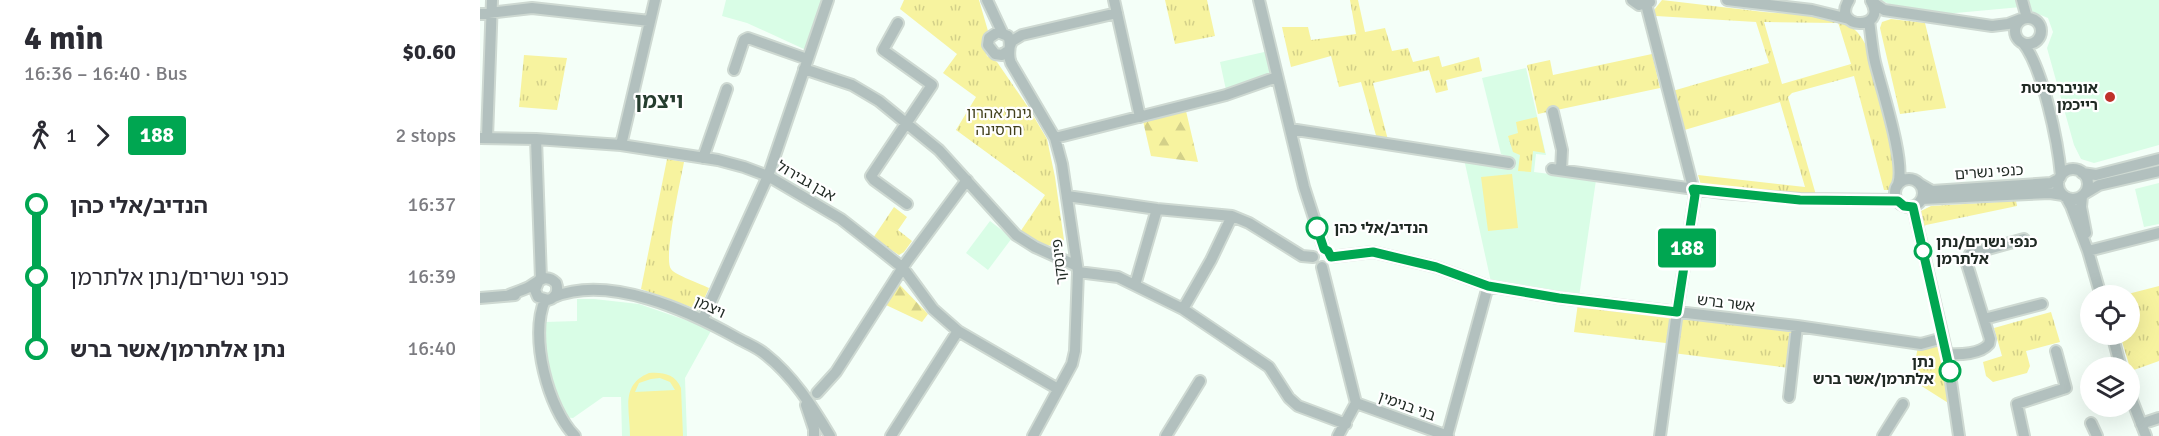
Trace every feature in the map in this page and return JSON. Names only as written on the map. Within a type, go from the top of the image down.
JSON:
[{"type":"street","points":[[484,138],[486,13],[492,0]]},
{"type":"street","points":[[621,145],[655,0]]},
{"type":"street","points":[[703,319],[768,176],[828,0]]},
{"type":"street","points":[[986,0],[997,34]]},
{"type":"street","points":[[1114,0],[1140,117]]},
{"type":"street","points":[[1259,0],[1304,187],[1327,253],[1329,264],[1322,267]]},
{"type":"street","points":[[1632,0],[1639,5],[1649,2],[1695,195],[1660,436]]},
{"type":"street","points":[[1727,0],[1812,10],[1863,24],[1870,20],[1902,14]]},
{"type":"street","points":[[2022,0],[2024,18]]},
{"type":"street","points":[[1812,10],[1838,7],[1848,1]]},
{"type":"street","points":[[1848,1],[1846,13],[1875,60]]},
{"type":"street","points":[[1871,1],[1884,10],[1902,14],[1992,26],[2008,24],[2024,18],[2033,19],[2039,24],[2041,32],[2036,50],[2037,71]]},
{"type":"street","points":[[1871,1],[1874,12],[1870,20],[1875,60],[1895,138],[1900,174],[1895,193],[1898,201],[1904,206],[1913,207],[1922,199],[1923,191],[1908,171],[1895,138]]},
{"type":"street","points":[[486,13],[532,8],[650,21]]},
{"type":"street","points":[[997,34],[988,45],[995,54],[1002,55],[1010,48],[1012,41],[1022,35],[1117,13]]},
{"type":"street","points":[[2024,18],[2015,27],[2037,71],[2056,142],[2061,177],[2059,185],[2071,206],[2098,285]]},
{"type":"street","points":[[898,23],[883,50],[932,85],[871,176],[907,204]]},
{"type":"street","points":[[1992,26],[2020,40],[2033,43],[2039,38]]},
{"type":"street","points":[[997,34],[1008,36],[1010,48]]},
{"type":"street","points":[[734,70],[744,40],[748,38],[852,85],[879,101],[939,150],[1016,235],[1077,269],[1118,277],[1183,309],[1269,367],[1289,398],[1298,406],[1346,424]]},
{"type":"street","name":"פינסקר","points":[[1010,48],[1008,54],[1011,63],[1055,138],[1067,196],[1077,269],[1076,351],[1038,435]]},
{"type":"street","name":"פינסקר","points":[[995,54],[1024,86]]},
{"type":"street","points":[[1055,138],[1226,95],[1277,77]]},
{"type":"street","points":[[704,158],[727,89]]},
{"type":"street","points":[[1554,112],[1562,150],[1557,170],[1693,189],[1800,200],[1898,201]]},
{"type":"street","points":[[1290,129],[1509,163]]},
{"type":"street","name":"אבן גבירול","points":[[484,138],[621,145],[744,166],[768,176],[841,219],[903,268],[933,309],[958,331],[1058,389]]},
{"type":"street","points":[[536,139],[540,279],[535,290],[547,299]]},
{"type":"street","points":[[2056,142],[2066,161],[2088,180],[2081,207],[2088,251]]},
{"type":"street","points":[[2061,177],[2069,170],[2096,175],[2159,159]]},
{"type":"street","points":[[2064,196],[2075,199],[2099,185],[2159,171]]},
{"type":"street","name":"כנפי נשרים","points":[[1918,182],[1932,191],[2051,183],[2061,177]]},
{"type":"street","points":[[1898,184],[1907,179],[1918,182]]},
{"type":"street","points":[[817,393],[836,372],[903,268],[967,180]]},
{"type":"street","name":"כנפי נשרים","points":[[1922,199],[2050,193],[2064,196]]},
{"type":"street","points":[[1067,196],[1157,209],[1232,216],[1249,223],[1302,256],[1313,257]]},
{"type":"street","points":[[1913,207],[1947,354],[1959,436]]},
{"type":"street","points":[[1135,285],[1157,209]]},
{"type":"street","points":[[1183,309],[1211,260],[1232,216]]},
{"type":"street","points":[[2088,251],[2159,233]]},
{"type":"street","points":[[1048,254],[1060,252],[1072,239]]},
{"type":"street","points":[[1947,354],[1986,348],[1990,339],[1967,264],[1968,256],[1972,252],[2024,239]]},
{"type":"street","points":[[1313,257],[1317,251],[1327,253]]},
{"type":"street","name":"אשר ברש","points":[[1327,253],[1373,252],[1436,267],[1488,286],[1559,298],[1797,326],[1921,344],[1943,338]]},
{"type":"street","points":[[1313,257],[1316,264],[1322,267],[1356,403],[1338,436]]},
{"type":"street","points":[[540,279],[554,280],[558,290],[547,299],[543,309],[540,337],[545,376],[557,412],[575,436]]},
{"type":"street","name":"ויצמן","points":[[509,294],[528,287],[540,279]]},
{"type":"street","name":"ויצמן","points":[[554,280],[585,290],[617,292],[642,297],[703,319],[764,353],[791,378],[830,436]]},
{"type":"street","points":[[1447,436],[1488,286]]},
{"type":"street","name":"ויצמן","points":[[480,298],[509,294],[547,299],[585,290]]},
{"type":"street","points":[[1984,319],[2042,304]]},
{"type":"street","points":[[1789,397],[1797,326]]},
{"type":"street","points":[[891,436],[958,331]]},
{"type":"street","points":[[2024,436],[2017,404],[2066,388],[2056,351]]},
{"type":"street","points":[[1166,436],[1200,381]]},
{"type":"street","name":"ויצמן","points":[[802,393],[814,429],[814,436]]},
{"type":"street","name":"בני בנימין","points":[[1356,403],[1447,436]]},
{"type":"street","points":[[1883,436],[1903,404]]},
{"type":"street","points":[[2138,417],[2146,436]]},
{"type":"street","points":[[2140,424],[2159,418]]},
{"type":"street","points":[[2091,423],[2097,436]]},
{"type":"shaded area","points":[[726,0],[822,0],[806,50],[747,23],[722,16]]},
{"type":"shaded area","name":"אוניברסיטת רייכמן","points":[[1880,0],[2159,0],[2159,145],[2094,163],[2081,159],[2074,145],[2047,48],[2053,32],[2048,18],[2021,7],[1934,15]]},
{"type":"shaded area","points":[[1273,50],[1279,77],[1226,90],[1220,62]]},
{"type":"shaded area","points":[[1526,68],[1546,155],[1536,154],[1534,172],[1596,180],[1579,297],[1491,282],[1464,159],[1514,169],[1515,159],[1501,154],[1482,78]]},
{"type":"shaded area","points":[[2159,183],[2159,224],[2144,227],[2135,189]]},
{"type":"shaded area","points":[[990,221],[1012,238],[988,270],[966,253]]},
{"type":"shaded area","points":[[577,299],[639,304],[712,329],[685,378],[687,436],[622,436],[621,397],[603,397],[573,418],[562,417],[547,376],[545,322],[577,321]]},
{"type":"green space","name":"גינת אהרון חרסינה","points":[[904,0],[979,0],[988,31],[983,44],[987,56],[997,62],[1047,139],[1064,240],[1046,246],[1036,243],[1020,232],[1045,195],[956,130],[976,97],[943,73],[957,54],[900,9]]},
{"type":"green space","points":[[1165,0],[1207,0],[1215,36],[1175,44]]},
{"type":"green space","points":[[1350,0],[1358,0],[1365,32],[1385,28],[1392,51],[1408,48],[1413,62],[1439,56],[1442,67],[1479,57],[1482,71],[1446,80],[1448,90],[1436,93],[1429,70],[1373,83],[1388,140],[1377,139],[1361,82],[1339,87],[1331,56],[1291,67],[1282,27],[1308,27],[1311,40],[1356,34]]},
{"type":"green space","points":[[1662,0],[1832,17],[1836,23],[1764,22],[1782,84],[1851,64],[1837,19],[1852,27],[1868,50],[1895,155],[1895,186],[1892,190],[1884,190],[1854,76],[1792,93],[1788,97],[1816,195],[1701,185],[1698,175],[1805,187],[1780,102],[1681,131],[1669,92],[1769,63],[1756,22],[1656,16],[1654,10]]},
{"type":"green space","points":[[1891,19],[1925,23],[1946,108],[1900,114],[1880,28],[1882,22]]},
{"type":"green space","points":[[1652,54],[1660,88],[1538,114],[1527,65],[1550,60],[1553,75]]},
{"type":"green space","points":[[524,55],[567,58],[557,110],[519,107]]},
{"type":"green space","points":[[1186,111],[1198,162],[1151,156],[1143,121]]},
{"type":"green space","points":[[1537,117],[1545,153],[1533,151],[1531,172],[1518,171],[1520,155],[1513,152],[1508,136],[1518,133],[1516,122]]},
{"type":"green space","points":[[667,159],[684,162],[676,200],[669,262],[673,271],[709,288],[699,310],[641,289]]},
{"type":"green space","points":[[1512,174],[1518,228],[1488,231],[1481,177]]},
{"type":"green space","points":[[2016,201],[2017,206],[1926,225],[1922,228],[1921,211],[1931,206]]},
{"type":"green space","points":[[894,207],[907,217],[898,230],[912,241],[899,255],[873,238]]},
{"type":"green space","points":[[898,283],[928,314],[922,322],[886,305]]},
{"type":"green space","points":[[2159,286],[2159,361],[2140,368],[2140,357],[2127,357],[2123,345],[2140,345],[2140,291]]},
{"type":"green space","points":[[1578,303],[1794,329],[1789,368],[1673,353],[1674,344],[1574,332]]},
{"type":"green space","points":[[2051,312],[2060,342],[2026,351],[2030,366],[2027,373],[1993,382],[1986,376],[1983,362],[2002,356],[1994,328]]},
{"type":"green space","points":[[1944,343],[1953,406],[1912,380],[1918,346]]},
{"type":"green space","points":[[649,373],[659,373],[672,377],[678,383],[681,388],[683,436],[630,436],[628,407],[630,391],[640,378]],"holes":[[[660,378],[670,382],[675,390],[635,392],[639,383],[651,379]]]},
{"type":"bus line","name":"188","points":[[1317,228],[1324,249],[1331,257],[1373,252],[1436,267],[1488,286],[1559,298],[1677,312],[1695,195],[1693,189],[1800,200],[1898,201],[1904,206],[1913,207],[1950,371]]},
{"type":"place","name":"אוניברסיטת רייכמן","points":[[2110,97]]},
{"type":"place","name":"הנדיב/אלי כהן","points":[[1317,228]]},
{"type":"place","name":"כנפי נשרים/נתן אלתרמן","points":[[1923,251]]},
{"type":"place","name":"נתן אלתרמן/אשר ברש","points":[[1950,371]]},
{"type":"district","name":"ויצמן","points":[[659,101]]}]
